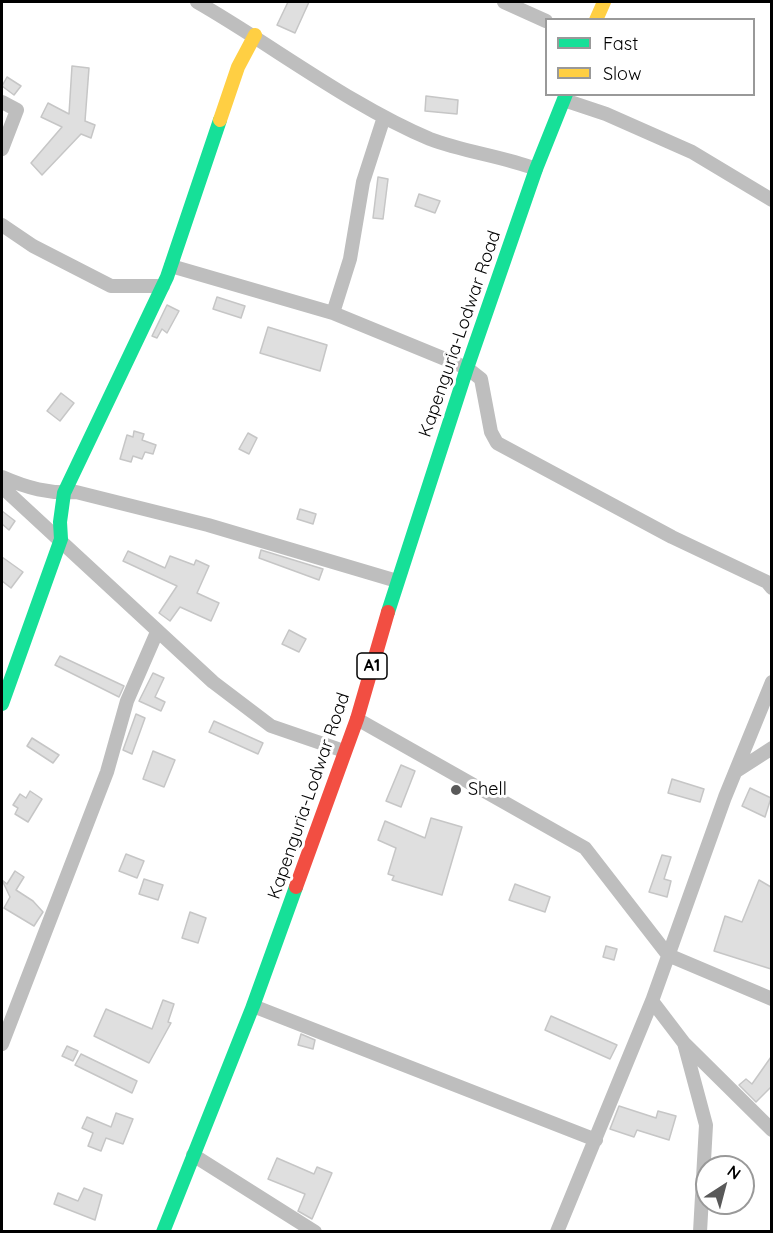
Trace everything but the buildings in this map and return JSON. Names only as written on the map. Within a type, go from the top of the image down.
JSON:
[{"type":"main road","points":[[597,18],[604,2]]},
{"type":"main road","points":[[2,704],[61,539],[60,522],[64,493],[163,286],[238,68],[255,35]]},
{"type":"main road","name":"Kapenguria-Lodwar Road","points":[[163,1232],[253,1006],[357,719],[397,581],[467,368],[536,169],[565,97]]},
{"type":"street","points":[[197,2],[255,35],[384,117],[432,139],[512,160],[536,169]]},
{"type":"street","points":[[504,2],[545,21]]},
{"type":"street","points":[[565,97],[692,152],[771,200]]},
{"type":"street","points":[[2,102],[17,110],[2,149]]},
{"type":"street","points":[[333,313],[350,259],[363,182],[384,117]]},
{"type":"street","points":[[2,225],[33,246],[111,286],[163,286]]},
{"type":"street","points":[[171,266],[333,313],[467,368],[480,378],[491,432],[497,443],[672,537],[767,582],[771,588]]},
{"type":"street","points":[[2,477],[29,488],[64,493],[76,492],[208,525],[397,581]]},
{"type":"street","points":[[2,487],[61,539],[157,632],[213,682],[271,726],[344,751]]},
{"type":"street","points":[[2,1044],[107,772],[127,701],[157,632]]},
{"type":"street","points":[[557,1232],[652,1001],[735,772],[771,682]]},
{"type":"street","points":[[357,719],[585,848],[668,955],[771,999]]},
{"type":"street","points":[[735,772],[771,748]]},
{"type":"street","points":[[652,1001],[684,1043],[771,1130]]},
{"type":"street","points":[[253,1006],[596,1140]]},
{"type":"street","points":[[684,1043],[706,1125],[700,1232]]},
{"type":"street","points":[[193,1155],[315,1232]]},
{"type":"traffic: fast","points":[[388,612],[467,368],[536,169],[565,96]]},
{"type":"traffic: fast","points":[[2,704],[61,539],[60,522],[64,493],[167,277],[220,120]]},
{"type":"traffic: fast","points":[[163,1232],[253,1006],[296,887]]},
{"type":"traffic: slow","points":[[597,18],[604,2]]},
{"type":"traffic: slow","points":[[220,120],[238,67],[255,35]]},
{"type":"traffic: jam","points":[[296,887],[357,719],[388,612]]},
{"type":"place","name":"Shell","points":[[456,790]]}]
